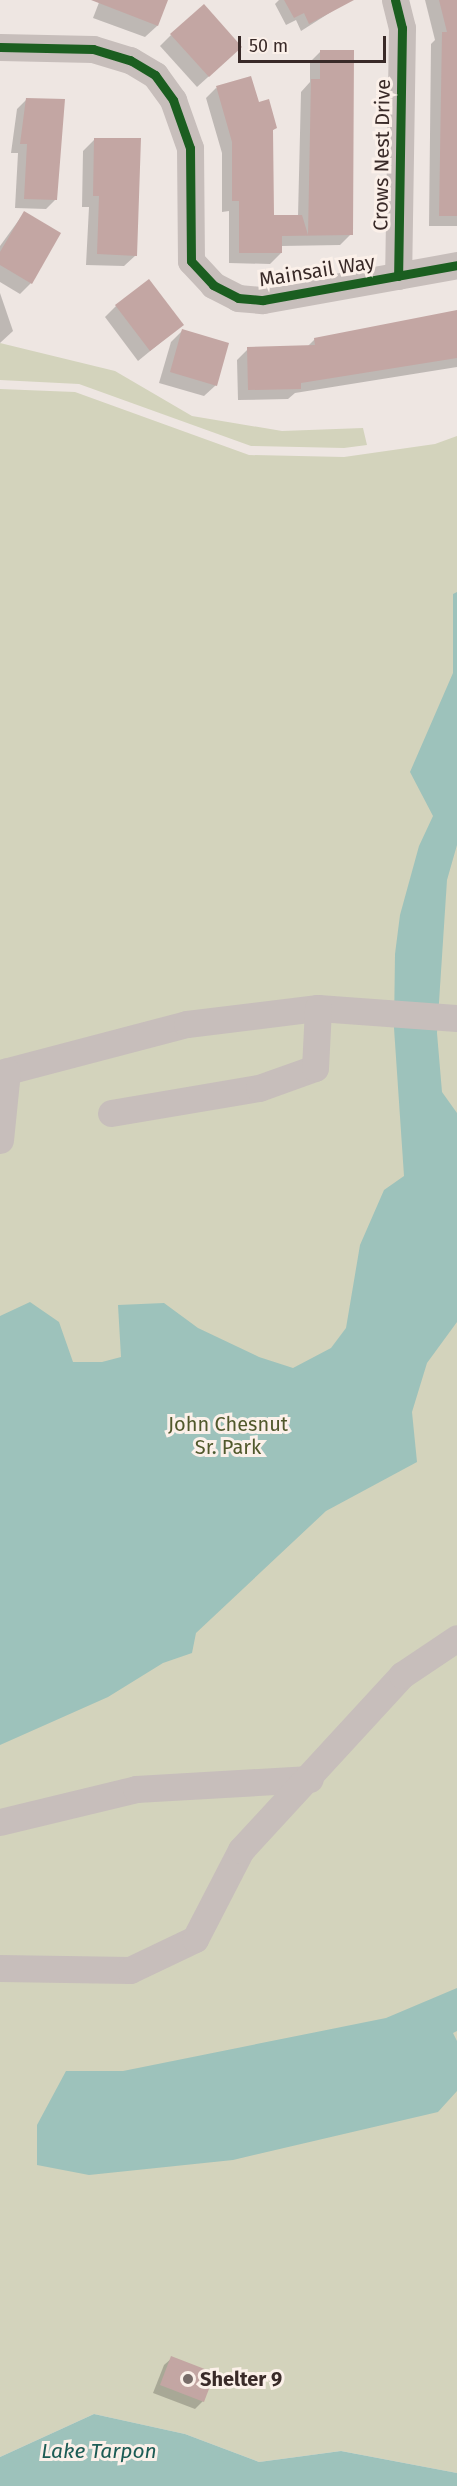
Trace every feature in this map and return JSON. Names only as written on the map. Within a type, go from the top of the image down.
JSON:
[{"type":"street","name":"Crows Nest Drive","points":[[395,0],[402,28],[398,276]]},
{"type":"street","name":"Mainsail Way","points":[[0,47],[93,49],[130,60],[154,75],[173,100],[190,148],[190,261],[213,285],[238,298],[263,300],[457,265]]},
{"type":"street","points":[[111,1113],[259,1088],[315,1068],[318,1008]]},
{"type":"street","points":[[0,1140],[3,1072],[188,1024],[318,1008],[450,1017]]},
{"type":"street","points":[[0,1968],[130,1970],[195,1939],[241,1850],[310,1779],[347,1732],[402,1675],[457,1638]]},
{"type":"street","points":[[0,1822],[136,1789],[310,1779]]},
{"type":"green space","points":[[0,343],[115,371],[192,416],[282,431],[363,428],[367,445],[344,448],[251,446],[79,384],[0,380]]},
{"type":"green space","name":"John Chesnut Sr. Park","points":[[0,389],[75,392],[249,455],[344,457],[435,444],[457,436],[457,2473],[341,2451],[259,2462],[185,2434],[94,2414],[0,2457]]},
{"type":"water","points":[[457,592],[457,845],[447,880],[437,1033],[442,1092],[457,1113],[457,1322],[427,1363],[412,1412],[417,1462],[326,1511],[196,1633],[192,1653],[163,1663],[108,1697],[0,1745],[0,1316],[30,1302],[59,1322],[73,1362],[102,1362],[121,1357],[118,1305],[164,1303],[198,1328],[259,1357],[293,1368],[331,1348],[346,1328],[360,1245],[384,1190],[404,1176],[394,1028],[395,954],[400,915],[419,846],[433,816],[410,772],[453,673],[453,594]]},
{"type":"water","points":[[457,1988],[457,2031],[453,2033],[457,2041],[457,2091],[438,2112],[233,2160],[89,2175],[37,2165],[37,2125],[66,2071],[123,2071],[386,2018]]},
{"type":"water","name":"Lake Tarpon","points":[[94,2414],[185,2434],[259,2462],[341,2451],[457,2473],[457,2486],[0,2486],[0,2457]]},
{"type":"building","points":[[91,0],[168,0],[158,26]]},
{"type":"building","points":[[284,0],[354,0],[309,24],[304,13],[294,18]]},
{"type":"building","points":[[439,0],[457,0],[457,216],[439,216],[442,32],[447,32]]},
{"type":"building","points":[[204,4],[242,47],[209,77],[170,34]]},
{"type":"building","points":[[320,50],[354,50],[353,235],[282,236],[282,253],[239,253],[239,201],[232,201],[232,142],[216,86],[251,76],[259,102],[269,99],[277,128],[273,130],[274,215],[302,215],[308,235],[311,79],[320,79]]},
{"type":"building","points":[[26,98],[65,99],[57,200],[24,199],[27,144],[20,144]]},
{"type":"building","points":[[94,138],[141,138],[137,256],[97,254],[99,196],[93,196]]},
{"type":"building","points":[[24,211],[61,233],[32,284],[0,265],[0,252]]},
{"type":"building","points":[[149,279],[184,325],[150,351],[115,305]]},
{"type":"building","points":[[457,310],[457,358],[301,383],[301,389],[248,390],[247,347],[315,345],[314,338]]},
{"type":"building","points":[[182,329],[229,343],[217,386],[170,372]]},
{"type":"building","name":"Shelter 9","points":[[171,2356],[215,2373],[204,2402],[160,2385]]},
{"type":"cycle path","points":[[395,0],[402,28],[398,276]]},
{"type":"cycle path","points":[[0,47],[93,49],[130,60],[155,75],[173,100],[190,148],[191,261],[213,285],[238,298],[263,300],[457,265]]},
{"type":"place","name":"Shelter 9","points":[[188,2379]]}]
